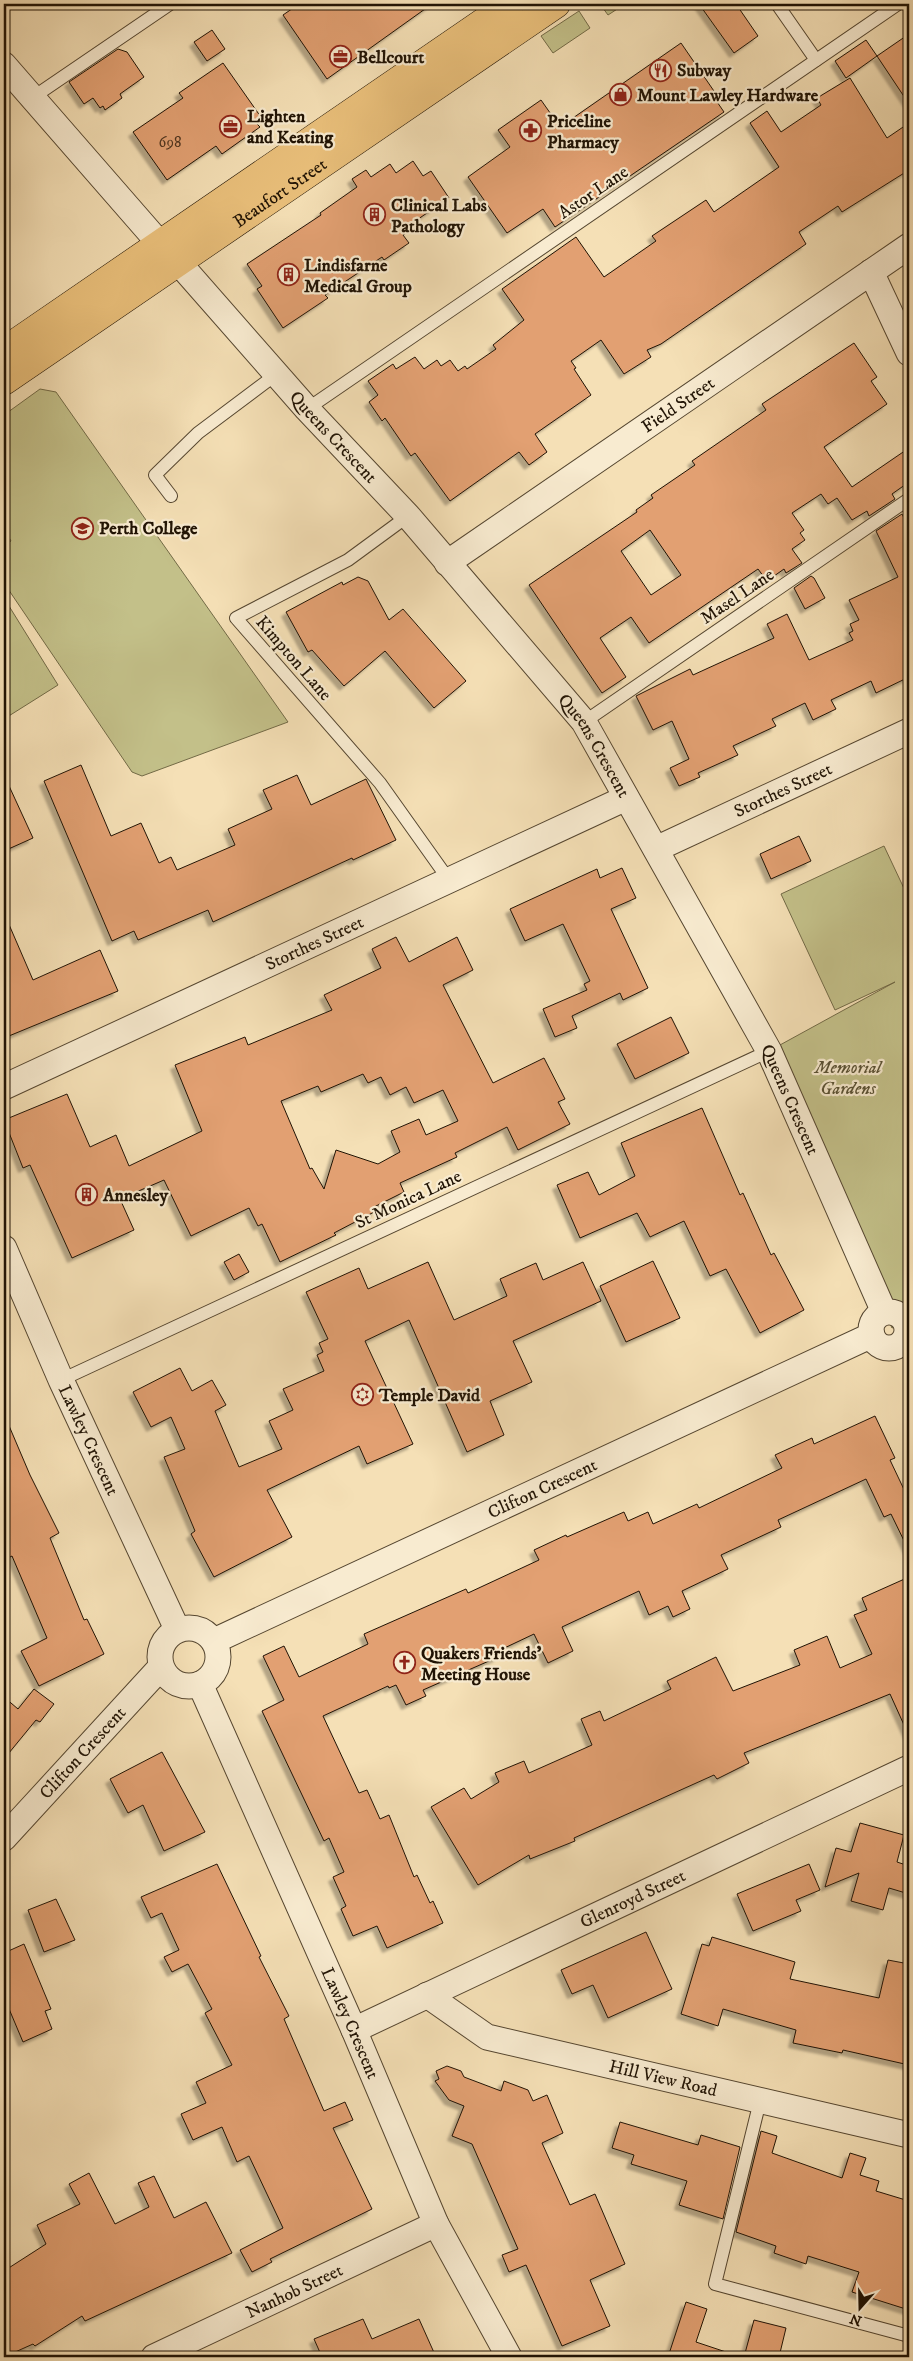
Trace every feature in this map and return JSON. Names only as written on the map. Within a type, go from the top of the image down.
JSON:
[{"type":"main road","name":"Beaufort Street","points":[[4,381],[169,253],[510,4]]},
{"type":"main road","name":"Beaufort Street","points":[[4,351],[169,253],[556,4]]},
{"type":"street","name":"Queens Crescent","points":[[4,65],[307,409],[408,516],[584,722],[770,1051],[901,1332]]},
{"type":"street","name":"Field Street","points":[[447,563],[909,246]]},
{"type":"street","points":[[871,272],[909,353]]},
{"type":"street","name":"Storthes Street","points":[[656,849],[909,731]]},
{"type":"street","name":"Storthes Street","points":[[4,1087],[626,798]]},
{"type":"street","name":"Lawley Crescent","points":[[4,1248],[61,1380],[177,1629]]},
{"type":"street","name":"Clifton Crescent","points":[[214,1641],[872,1335],[871,1330],[874,1319],[901,1332]]},
{"type":"street","points":[[198,1628],[207,1633],[214,1641],[218,1661],[209,1679],[200,1684],[189,1686],[177,1684],[167,1677],[161,1667],[159,1656],[161,1645],[168,1635],[177,1629],[198,1628]]},
{"type":"street","name":"Clifton Crescent","points":[[4,1838],[161,1667]]},
{"type":"street","name":"Lawley Crescent","points":[[200,1684],[354,2030],[436,2224],[509,2357]]},
{"type":"street","name":"Glenroyd Street","points":[[354,2030],[909,1768]]},
{"type":"street","name":"Hill View Road","points":[[427,1995],[487,2037],[909,2135]]},
{"type":"street","name":"Nanhob Street","points":[[154,2357],[436,2224]]},
{"type":"lane","points":[[32,98],[170,4]]},
{"type":"lane","points":[[777,4],[816,60]]},
{"type":"lane","name":"Astor Lane","points":[[307,409],[898,4]]},
{"type":"lane","points":[[171,496],[155,475],[198,433],[276,373]]},
{"type":"lane","name":"Masel Lane","points":[[584,722],[909,499]]},
{"type":"lane","name":"Kimpton Lane","points":[[408,516],[348,560],[236,618],[380,783],[449,880]]},
{"type":"lane","name":"St Monica Lane","points":[[61,1380],[770,1051]]},
{"type":"lane","points":[[760,2101],[714,2284],[909,2336]]},
{"type":"green space","points":[[600,4],[625,4],[608,15]]},
{"type":"green space","points":[[579,11],[590,28],[553,53],[541,36]]},
{"type":"green space","name":"Perth College","points":[[40,389],[56,392],[288,722],[142,776],[132,772],[4,583],[4,546],[11,541],[4,529],[4,415]]},
{"type":"green space","points":[[4,598],[58,685],[4,719]]},
{"type":"green space","name":"Memorial Gardens","points":[[884,846],[909,899],[909,1320],[892,1328],[769,1051],[895,982],[835,1010],[781,894]]},
{"type":"building","points":[[299,4],[432,4],[327,79],[283,15]]},
{"type":"building","points":[[699,4],[736,4],[758,36],[734,53]]},
{"type":"building","points":[[212,30],[225,49],[207,61],[194,42]]},
{"type":"building","points":[[909,34],[909,104],[877,56]]},
{"type":"building","points":[[866,40],[877,56],[846,78],[835,61]]},
{"type":"building","points":[[681,43],[716,94],[713,96],[724,112],[555,227],[543,209],[507,233],[468,177],[510,147],[498,130],[541,100],[560,127]]},
{"type":"building","points":[[118,49],[127,52],[144,77],[120,94],[122,98],[105,110],[103,106],[100,108],[93,98],[84,104],[69,82]]},
{"type":"building","points":[[223,63],[263,120],[257,124],[260,127],[222,154],[216,146],[167,180],[133,132],[183,98],[179,93]]},
{"type":"building","points":[[850,78],[887,138],[909,123],[909,170],[842,212],[838,206],[799,232],[806,244],[661,344],[647,350],[651,357],[624,374],[601,340],[571,361],[591,395],[535,434],[547,452],[529,465],[519,452],[450,501],[415,453],[411,456],[385,418],[382,421],[369,402],[378,395],[368,381],[393,364],[396,369],[415,357],[424,369],[437,360],[441,366],[450,360],[458,371],[465,366],[467,369],[496,349],[493,345],[524,320],[502,289],[576,237],[604,277],[656,241],[652,236],[706,200],[714,212],[779,167],[750,123],[767,111],[781,132],[821,105],[817,98]]},
{"type":"building","points":[[413,161],[423,176],[431,171],[449,198],[405,228],[408,232],[403,235],[409,243],[384,260],[382,257],[325,295],[328,298],[283,328],[257,289],[262,286],[247,264],[321,215],[320,213],[357,187],[352,179],[366,170],[371,177],[390,164],[396,173]]},
{"type":"building","points":[[854,343],[877,377],[871,381],[887,404],[824,447],[852,487],[909,448],[909,482],[892,494],[895,499],[869,516],[867,511],[852,520],[837,498],[828,504],[821,494],[792,513],[804,530],[800,533],[805,540],[792,549],[802,563],[786,573],[784,569],[767,581],[758,569],[649,643],[631,617],[600,638],[626,677],[602,693],[529,585],[637,512],[636,510],[653,498],[651,495],[695,465],[692,461],[766,410],[762,404]],"holes":[[[650,530],[681,575],[651,595],[621,551]]]},
{"type":"building","points":[[902,514],[909,528],[909,677],[876,693],[871,681],[831,700],[836,709],[813,720],[805,703],[772,719],[776,726],[733,746],[738,755],[698,773],[700,777],[679,786],[670,768],[689,759],[672,721],[653,730],[636,696],[690,669],[693,675],[774,638],[767,624],[787,614],[809,660],[853,640],[849,633],[853,631],[850,624],[859,620],[849,600],[898,577],[876,531]]},
{"type":"building","points":[[811,576],[825,598],[805,609],[794,588]]},
{"type":"building","points":[[358,577],[368,581],[389,620],[403,609],[466,681],[434,708],[385,651],[344,686],[312,650],[308,652],[286,612],[342,582],[343,585]]},
{"type":"building","points":[[81,765],[111,836],[141,823],[159,863],[171,857],[177,870],[235,845],[228,829],[272,809],[263,790],[297,775],[311,805],[366,779],[396,840],[353,860],[352,858],[213,922],[208,910],[138,940],[134,931],[112,941],[44,781]]},
{"type":"building","points":[[4,775],[33,838],[4,851]]},
{"type":"building","points":[[799,836],[811,861],[771,879],[760,854]]},
{"type":"building","points":[[622,868],[636,898],[611,909],[648,988],[623,1000],[620,993],[572,1016],[577,1028],[555,1037],[543,1009],[587,990],[584,984],[590,981],[563,924],[525,941],[510,909],[597,869],[600,878]]},
{"type":"building","points":[[4,913],[33,980],[100,950],[118,991],[4,1038]]},
{"type":"building","points":[[396,937],[409,962],[457,937],[473,970],[443,985],[493,1083],[544,1058],[565,1099],[558,1102],[570,1124],[518,1150],[507,1127],[455,1153],[457,1157],[400,1183],[404,1192],[374,1207],[376,1211],[334,1233],[336,1235],[280,1262],[262,1224],[258,1226],[249,1208],[191,1236],[164,1180],[120,1199],[134,1230],[72,1258],[30,1165],[23,1168],[4,1120],[67,1094],[90,1147],[116,1135],[129,1166],[202,1131],[175,1065],[245,1037],[248,1045],[332,1010],[324,995],[381,968],[372,949]],"holes":[[[363,1074],[368,1083],[381,1077],[390,1095],[406,1087],[414,1103],[443,1090],[458,1121],[426,1135],[419,1119],[391,1131],[400,1152],[378,1164],[336,1150],[324,1189],[312,1168],[310,1169],[281,1101],[318,1086],[321,1092]]]},
{"type":"building","points":[[671,1017],[689,1053],[635,1079],[617,1044]]},
{"type":"building","points":[[702,1108],[740,1195],[743,1193],[771,1255],[774,1253],[804,1310],[760,1333],[726,1269],[710,1276],[684,1221],[650,1237],[637,1213],[580,1238],[557,1185],[588,1172],[599,1195],[635,1176],[621,1143]]},
{"type":"building","points":[[239,1254],[249,1272],[234,1280],[224,1262]]},
{"type":"building","points":[[653,1261],[680,1318],[626,1342],[600,1286]]},
{"type":"building","points":[[428,1262],[454,1320],[507,1296],[500,1279],[536,1263],[543,1280],[583,1262],[601,1301],[513,1341],[532,1382],[490,1401],[504,1435],[467,1452],[409,1320],[365,1341],[413,1444],[367,1464],[359,1446],[267,1490],[292,1537],[214,1577],[191,1534],[195,1531],[164,1457],[185,1449],[171,1417],[151,1427],[133,1392],[180,1368],[192,1391],[212,1380],[226,1405],[215,1411],[239,1467],[282,1449],[269,1421],[293,1410],[283,1389],[324,1371],[317,1355],[323,1352],[319,1343],[328,1339],[306,1292],[359,1268],[368,1289]]},
{"type":"building","points":[[4,1414],[30,1475],[59,1533],[50,1538],[84,1620],[87,1619],[104,1654],[39,1686],[21,1651],[47,1638],[12,1556],[4,1560]]},
{"type":"building","points":[[875,1416],[895,1458],[890,1460],[909,1500],[909,1551],[891,1514],[884,1517],[866,1479],[778,1520],[781,1527],[721,1555],[728,1569],[682,1591],[690,1609],[673,1617],[668,1606],[649,1615],[639,1591],[562,1627],[573,1651],[548,1663],[534,1634],[496,1652],[498,1657],[423,1690],[426,1696],[406,1705],[396,1685],[389,1688],[388,1686],[323,1716],[359,1793],[367,1790],[380,1819],[389,1815],[414,1877],[417,1875],[430,1903],[433,1901],[443,1923],[387,1948],[377,1926],[353,1936],[341,1909],[346,1906],[333,1877],[344,1872],[329,1838],[324,1841],[262,1711],[284,1700],[263,1656],[284,1646],[299,1677],[368,1644],[364,1634],[466,1589],[468,1593],[539,1560],[534,1550],[566,1535],[567,1537],[624,1512],[628,1521],[648,1512],[653,1524],[697,1504],[699,1508],[782,1468],[775,1455],[812,1438],[814,1444]]},
{"type":"building","points":[[909,1577],[909,1736],[890,1694],[744,1753],[749,1763],[717,1779],[714,1775],[574,1838],[575,1841],[530,1859],[529,1855],[478,1885],[431,1807],[464,1788],[471,1799],[499,1782],[495,1773],[524,1761],[529,1773],[592,1745],[581,1719],[600,1711],[604,1721],[671,1689],[667,1681],[716,1657],[733,1691],[800,1665],[794,1650],[827,1636],[840,1668],[872,1654],[854,1615],[867,1610],[862,1598]]},
{"type":"building","points":[[34,1689],[54,1704],[40,1722],[36,1720],[4,1759],[4,1697],[18,1709]]},
{"type":"building","points":[[162,1752],[205,1832],[164,1851],[143,1805],[128,1813],[110,1779]]},
{"type":"building","points":[[860,1823],[904,1835],[897,1862],[909,1866],[909,1894],[889,1888],[883,1910],[851,1901],[859,1873],[825,1887],[836,1848],[851,1852]]},
{"type":"building","points":[[217,1864],[261,1956],[259,1957],[289,2016],[284,2019],[324,2111],[345,2102],[353,2120],[333,2128],[372,2209],[270,2259],[272,2262],[252,2272],[240,2250],[283,2228],[249,2156],[237,2162],[222,2127],[193,2140],[181,2114],[206,2103],[196,2082],[232,2065],[205,2013],[212,2009],[188,1964],[172,1972],[164,1957],[179,1950],[162,1913],[151,1918],[141,1897]]},
{"type":"building","points":[[809,1864],[820,1890],[796,1900],[801,1911],[753,1931],[737,1894]]},
{"type":"building","points":[[56,1899],[75,1940],[44,1952],[28,1910]]},
{"type":"building","points":[[646,1932],[672,1989],[608,2018],[593,1985],[572,1994],[561,1970]]},
{"type":"building","points":[[712,1937],[795,1962],[790,1979],[879,1998],[888,1960],[909,1964],[909,2065],[843,2050],[842,2053],[793,2043],[796,2030],[723,2009],[718,2026],[681,2014],[702,1944],[709,1946]]},
{"type":"building","points":[[24,1944],[51,2009],[45,2011],[52,2029],[23,2042],[4,1997],[4,1953]]},
{"type":"building","points":[[447,2066],[461,2071],[464,2077],[501,2091],[504,2081],[528,2090],[533,2101],[547,2095],[563,2133],[542,2143],[570,2205],[595,2194],[625,2264],[590,2280],[610,2326],[562,2346],[526,2265],[509,2272],[502,2255],[518,2249],[472,2144],[452,2136],[464,2106],[449,2100],[435,2081],[439,2079],[436,2071]]},
{"type":"building","points":[[620,2122],[698,2145],[701,2135],[740,2147],[723,2219],[679,2205],[687,2181],[631,2164],[634,2155],[612,2148]]},
{"type":"building","points":[[761,2131],[777,2136],[772,2153],[842,2178],[850,2153],[866,2158],[860,2175],[879,2181],[876,2191],[909,2201],[909,2310],[852,2292],[859,2272],[808,2256],[806,2264],[774,2253],[776,2246],[736,2232]]},
{"type":"building","points":[[89,2173],[115,2224],[149,2207],[138,2183],[154,2176],[174,2218],[206,2202],[232,2253],[85,2321],[82,2316],[35,2346],[33,2344],[4,2357],[4,2271],[46,2244],[37,2225],[80,2204],[69,2184]]},
{"type":"building","points":[[686,2302],[707,2309],[696,2342],[732,2354],[731,2357],[668,2357]]},
{"type":"building","points":[[363,2319],[372,2339],[419,2319],[436,2357],[322,2357],[314,2339]]},
{"type":"building","points":[[754,2320],[786,2328],[779,2357],[744,2357]]},
{"type":"place","name":"Bellcourt","points":[[341,57]]},
{"type":"place","name":"Subway","points":[[661,70]]},
{"type":"place","name":"Mount Lawley Hardware","points":[[621,95]]},
{"type":"place","name":"Lighten and Keating","points":[[231,126]]},
{"type":"place","name":"Priceline Pharmacy","points":[[531,131]]},
{"type":"place","name":"Clinical Labs Pathology","points":[[375,215]]},
{"type":"place","name":"Lindisfarne Medical Group","points":[[288,275]]},
{"type":"place","name":"Perth College","points":[[83,528]]},
{"type":"place","name":"Annesley","points":[[87,1195]]},
{"type":"place","name":"Temple David","points":[[363,1395]]},
{"type":"place","name":"Quakers Friends' Meeting House","points":[[405,1663]]}]
